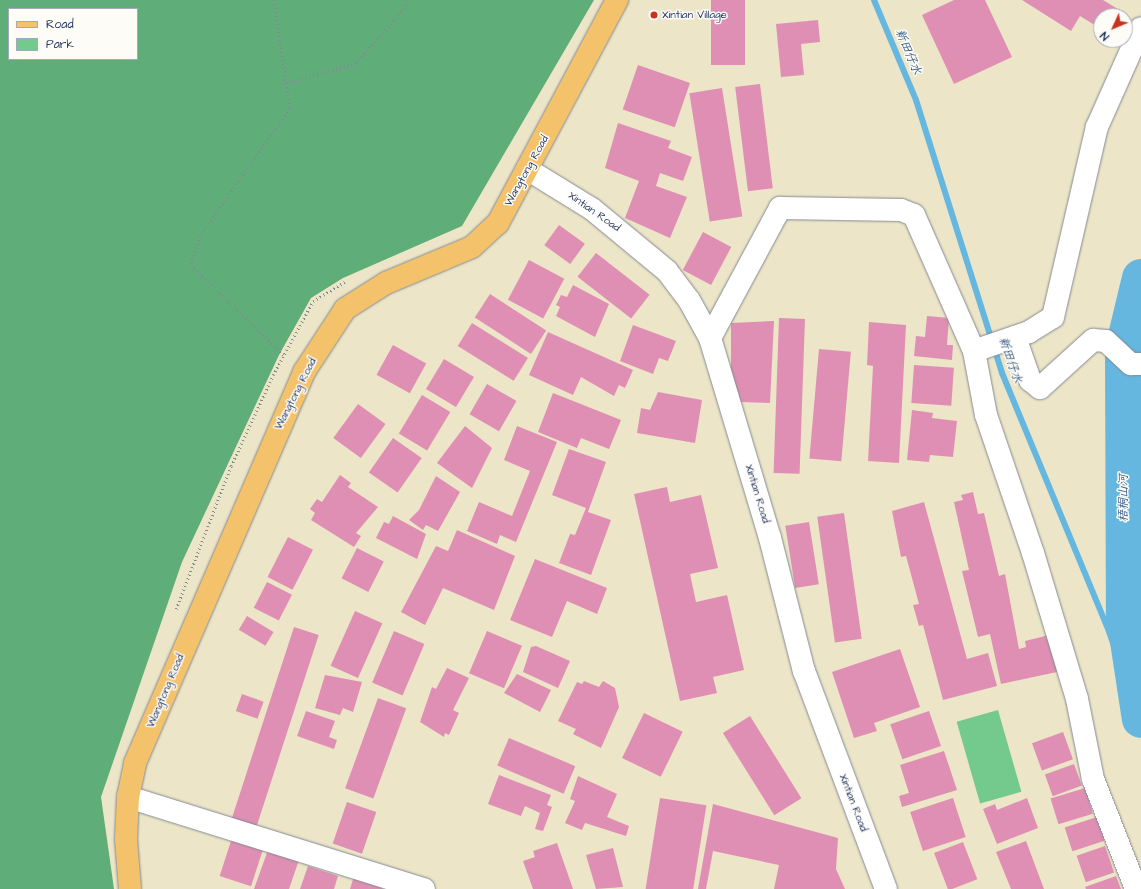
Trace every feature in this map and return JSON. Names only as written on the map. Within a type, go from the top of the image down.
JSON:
[{"type":"main road","name":"Wangtong Road","points":[[130,889],[126,839],[128,796],[138,756],[304,372],[345,309],[386,282],[472,247],[498,223],[617,0]]},
{"type":"street","points":[[974,351],[1015,337],[1046,324],[1053,317],[1097,127],[1141,28]]},
{"type":"street","name":"Xintian Road","points":[[527,169],[592,209],[667,271],[689,300],[710,338],[770,538],[804,671],[886,889]]},
{"type":"street","points":[[710,338],[780,208],[902,210],[914,215],[974,351],[986,415],[1077,699],[1093,779],[1136,889]]},
{"type":"street","points":[[1015,337],[1030,380],[1040,388],[1093,340],[1106,341],[1131,364],[1141,364]]},
{"type":"street","points":[[128,796],[424,889]]},
{"type":"path","points":[[274,0],[290,109],[200,236],[191,265],[284,355],[304,372]]},
{"type":"path","points":[[286,83],[356,63],[404,9],[407,0]]},
{"type":"path","points":[[175,612],[231,466],[284,355],[313,301],[334,285],[352,279]]},
{"type":"green space","points":[[0,0],[594,0],[462,226],[343,278],[311,298],[279,355],[182,562],[101,797],[114,889],[0,889]]},
{"type":"green space","points":[[998,710],[1021,792],[980,804],[957,722]]},
{"type":"building","points":[[711,0],[745,0],[745,65],[711,65]]},
{"type":"building","points":[[954,0],[985,0],[1012,57],[954,84],[922,15]]},
{"type":"building","points":[[1022,0],[1103,0],[1116,8],[1093,8],[1093,24],[1080,16],[1071,31]]},
{"type":"building","points":[[818,20],[820,42],[801,44],[804,75],[781,77],[776,24]]},
{"type":"building","points":[[638,65],[690,83],[675,127],[623,109]]},
{"type":"building","points":[[760,84],[773,188],[748,191],[735,87]]},
{"type":"building","points":[[722,88],[742,216],[710,222],[689,93]]},
{"type":"building","points":[[618,123],[671,141],[668,148],[692,157],[683,181],[660,173],[656,186],[687,197],[670,238],[625,218],[639,181],[605,168]]},
{"type":"building","points":[[559,225],[585,244],[570,264],[544,245]]},
{"type":"building","points":[[703,232],[731,247],[711,285],[683,270]]},
{"type":"building","points":[[596,253],[650,295],[631,319],[578,277]]},
{"type":"building","points":[[529,260],[564,279],[543,319],[508,300]]},
{"type":"building","points":[[573,285],[609,304],[595,337],[556,316],[560,307],[556,305],[561,295],[567,297]]},
{"type":"building","points":[[490,294],[546,330],[531,354],[475,317]]},
{"type":"building","points":[[927,316],[949,318],[947,345],[953,345],[952,360],[914,356],[916,336],[925,337]]},
{"type":"building","points":[[779,318],[805,319],[800,474],[774,473]]},
{"type":"building","points":[[774,321],[770,403],[740,402],[731,377],[731,323]]},
{"type":"building","points":[[869,322],[906,325],[899,463],[868,461],[873,366],[867,365]]},
{"type":"building","points":[[472,323],[528,358],[514,381],[458,346]]},
{"type":"building","points":[[633,325],[676,341],[668,361],[659,358],[653,374],[620,361]]},
{"type":"building","points":[[548,332],[633,370],[625,388],[619,385],[614,396],[581,377],[573,395],[529,375]]},
{"type":"building","points":[[393,345],[426,363],[410,393],[377,375]]},
{"type":"building","points":[[819,349],[851,352],[841,461],[809,459]]},
{"type":"building","points":[[444,359],[474,377],[456,407],[426,389]]},
{"type":"building","points":[[914,365],[954,368],[951,406],[911,403]]},
{"type":"building","points":[[487,384],[516,401],[499,431],[470,414]]},
{"type":"building","points":[[658,392],[702,400],[695,443],[637,433],[641,408],[650,410]]},
{"type":"building","points":[[553,393],[621,420],[609,449],[581,438],[577,448],[538,432]]},
{"type":"building","points":[[422,395],[450,412],[427,451],[399,434]]},
{"type":"building","points":[[358,404],[386,424],[361,458],[333,438]]},
{"type":"building","points":[[912,410],[933,413],[932,418],[957,421],[953,457],[930,455],[929,462],[907,460]]},
{"type":"building","points":[[465,426],[492,448],[472,488],[437,463]]},
{"type":"building","points":[[517,426],[557,442],[516,542],[500,535],[497,544],[467,531],[479,502],[512,516],[530,471],[504,460]]},
{"type":"building","points":[[393,438],[422,458],[398,492],[369,472]]},
{"type":"building","points":[[569,449],[606,462],[588,512],[611,520],[591,575],[559,563],[570,534],[575,535],[586,508],[552,495]]},
{"type":"building","points":[[340,475],[351,483],[348,487],[378,507],[356,533],[361,536],[354,547],[311,520],[315,513],[310,509],[317,499],[322,502]]},
{"type":"building","points":[[436,476],[460,492],[438,531],[426,525],[423,530],[409,520],[419,510]]},
{"type":"building","points":[[667,487],[670,502],[701,495],[718,568],[690,574],[696,602],[727,595],[744,670],[713,677],[717,693],[680,701],[634,494]]},
{"type":"building","points":[[973,492],[978,514],[984,513],[999,576],[1005,574],[1019,649],[1026,647],[1025,641],[1049,635],[1057,672],[1001,684],[990,634],[978,637],[962,571],[969,570],[954,502],[963,500],[961,495]]},
{"type":"building","points":[[924,502],[967,659],[988,653],[997,686],[943,700],[923,625],[919,626],[913,605],[919,604],[906,556],[901,557],[892,511]]},
{"type":"building","points":[[844,513],[862,639],[835,643],[817,517]]},
{"type":"building","points":[[393,516],[426,534],[417,559],[376,538],[384,522],[389,524]]},
{"type":"building","points":[[809,522],[819,584],[795,588],[785,526]]},
{"type":"building","points":[[457,530],[515,556],[494,610],[443,588],[425,625],[401,612],[436,546],[448,551]]},
{"type":"building","points":[[288,537],[313,550],[293,590],[268,577]]},
{"type":"building","points":[[357,548],[384,562],[368,592],[342,578]]},
{"type":"building","points":[[535,559],[607,588],[597,614],[567,601],[552,637],[510,620]]},
{"type":"building","points":[[267,582],[292,595],[279,621],[254,608]]},
{"type":"building","points":[[355,611],[382,623],[358,678],[331,666]]},
{"type":"building","points":[[247,616],[274,632],[265,646],[239,630]]},
{"type":"building","points":[[294,627],[319,635],[257,826],[232,818]]},
{"type":"building","points":[[394,631],[424,644],[402,695],[372,683]]},
{"type":"building","points":[[487,631],[522,646],[504,688],[469,673]]},
{"type":"building","points":[[536,646],[570,661],[558,688],[523,672],[531,647]]},
{"type":"building","points":[[900,649],[920,707],[874,723],[877,731],[854,738],[832,672]]},
{"type":"building","points":[[447,668],[469,678],[453,710],[459,713],[449,735],[445,733],[444,737],[420,722],[432,687],[436,689]]},
{"type":"building","points":[[517,674],[551,690],[540,712],[504,693]]},
{"type":"building","points":[[325,675],[362,682],[353,712],[343,708],[340,715],[315,708]]},
{"type":"building","points":[[584,681],[599,687],[603,681],[615,688],[619,707],[601,748],[573,734],[576,729],[558,721],[577,682],[582,684]]},
{"type":"building","points":[[242,694],[264,702],[257,719],[236,711]]},
{"type":"building","points":[[378,698],[406,708],[373,798],[345,788]]},
{"type":"building","points":[[306,711],[335,721],[329,737],[337,740],[334,749],[297,736]]},
{"type":"building","points":[[929,711],[941,746],[902,759],[890,724]]},
{"type":"building","points":[[644,713],[683,732],[661,777],[622,758]]},
{"type":"building","points":[[750,716],[801,798],[774,815],[723,733]]},
{"type":"building","points":[[1063,732],[1073,759],[1042,771],[1032,743]]},
{"type":"building","points":[[509,738],[575,766],[564,794],[497,766]]},
{"type":"building","points":[[944,751],[957,790],[902,807],[899,796],[909,793],[900,765]]},
{"type":"building","points":[[1074,764],[1082,786],[1053,796],[1045,775]]},
{"type":"building","points":[[499,775],[551,795],[547,805],[552,807],[543,831],[535,829],[540,813],[525,806],[521,816],[488,804]]},
{"type":"building","points":[[578,776],[617,794],[607,817],[629,826],[626,836],[585,823],[582,830],[565,823],[575,801],[570,799]]},
{"type":"building","points":[[1085,788],[1093,814],[1058,824],[1051,799]]},
{"type":"building","points":[[660,798],[706,805],[693,889],[646,889]]},
{"type":"building","points":[[953,798],[966,837],[923,851],[910,812]]},
{"type":"building","points":[[1027,798],[1038,828],[997,844],[983,809],[995,804],[997,810]]},
{"type":"building","points":[[347,802],[376,812],[362,854],[333,844]]},
{"type":"building","points":[[713,804],[838,838],[836,869],[845,889],[774,889],[779,865],[713,851],[706,889],[698,889]]},
{"type":"building","points":[[1097,817],[1105,841],[1072,851],[1065,828]]},
{"type":"building","points":[[232,838],[263,848],[251,886],[220,876]]},
{"type":"building","points":[[1026,841],[1044,889],[1011,889],[996,852]]},
{"type":"building","points":[[963,842],[977,879],[952,889],[948,889],[934,853]]},
{"type":"building","points":[[557,843],[573,889],[533,889],[523,861],[535,857],[533,851]]},
{"type":"building","points":[[1105,846],[1114,872],[1086,882],[1077,856]]},
{"type":"building","points":[[613,848],[623,887],[596,889],[586,855]]},
{"type":"building","points":[[268,850],[299,860],[289,889],[254,889]]},
{"type":"building","points":[[308,866],[338,876],[334,889],[300,889]]},
{"type":"building","points":[[355,873],[384,884],[382,889],[350,889]]},
{"type":"building","points":[[1116,876],[1121,889],[1086,889],[1085,887]]},
{"type":"waterway","name":"新田仔水","points":[[874,0],[916,100],[1002,373],[1107,626],[1141,722]]},
{"type":"waterway","name":"梧桐山河","points":[[1141,278],[1124,349],[1125,615],[1141,719]]},
{"type":"place","name":"Xintian Village","points":[[654,15]]}]
